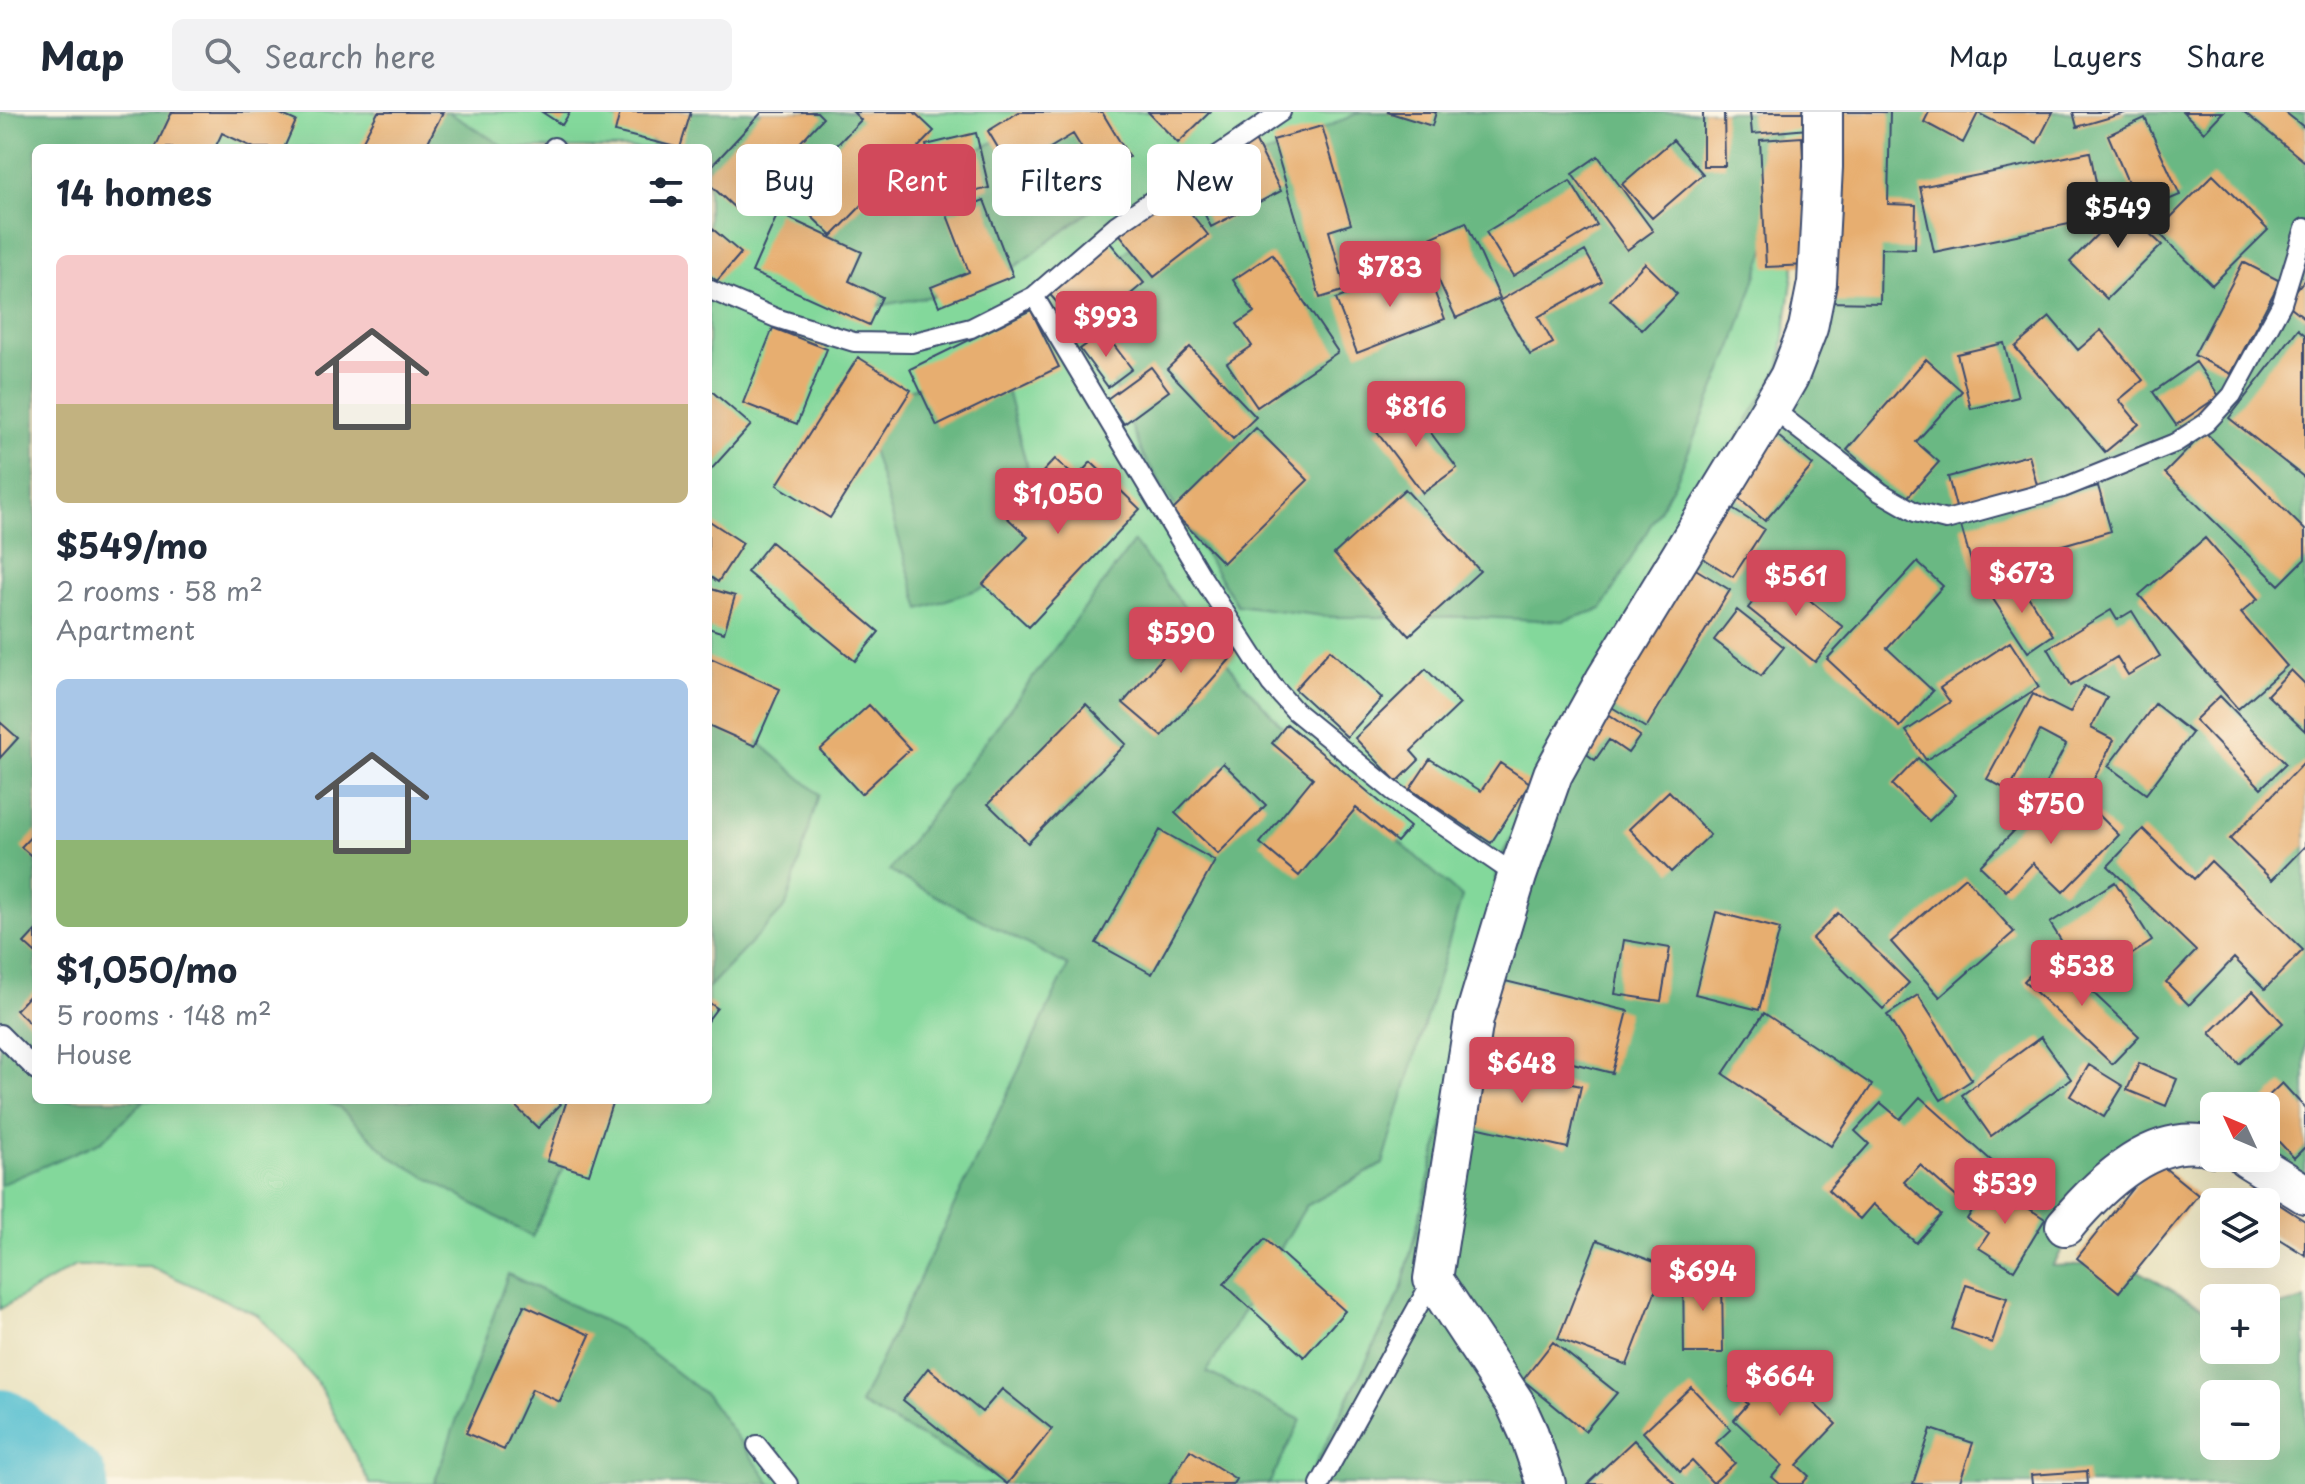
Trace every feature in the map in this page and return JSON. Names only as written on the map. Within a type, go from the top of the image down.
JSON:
[{"type":"street","points":[[1546,1484],[1515,1403],[1433,1279],[1474,1019],[1517,876],[1553,774],[1789,377],[1808,328],[1817,283],[1823,112]]},
{"type":"street","points":[[2065,1226],[2113,1176],[2157,1151],[2200,1143]]},
{"type":"street","points":[[2270,1172],[2305,1194]]},
{"type":"lane","points":[[712,291],[776,318],[831,336],[871,344],[911,343],[971,328],[1034,296],[1116,225],[1281,112]]},
{"type":"lane","points":[[1771,408],[1880,492],[1915,512],[1946,520],[2063,488],[2175,443],[2206,423],[2232,395],[2282,303],[2305,228]]},
{"type":"lane","points":[[1034,296],[1202,577],[1271,684],[1295,711],[1393,791],[1517,876]]},
{"type":"lane","points":[[0,1034],[32,1066]]},
{"type":"lane","points":[[1320,1484],[1433,1279]]},
{"type":"lane","points":[[757,1445],[788,1484]]},
{"type":"green space","points":[[0,112],[1816,112],[1780,366],[1467,1027],[1401,1291],[1306,1484],[370,1484],[318,1383],[258,1315],[149,1266],[75,1266],[0,1309]]},
{"type":"green space","points":[[0,112],[179,112],[197,144],[32,144],[32,1104],[141,1104],[102,1141],[0,1185]]},
{"type":"green space","points":[[408,112],[448,112],[500,144],[396,144]]},
{"type":"green space","points":[[599,112],[891,112],[871,144],[858,144],[858,149],[842,152],[842,144],[736,144],[736,170],[712,180],[712,144],[652,144],[648,131]]},
{"type":"green space","points":[[1060,112],[1085,144],[992,144],[992,216],[1084,216],[989,286],[860,309],[809,263],[858,194],[858,216],[976,216],[976,150]]},
{"type":"green space","points":[[1360,112],[1777,112],[1779,208],[1733,345],[1676,481],[1602,609],[1563,621],[1474,617],[1332,617],[1237,605],[1144,457],[1105,362],[1067,299],[1171,216],[1261,216],[1261,157]]},
{"type":"green space","points":[[1821,112],[2305,112],[2305,1202],[2278,1172],[2280,1092],[2200,1092],[2200,1156],[2111,1174],[2052,1266],[2125,1263],[2200,1306],[2200,1364],[2280,1364],[2280,1306],[2305,1300],[2305,1484],[1306,1484],[1401,1291],[1467,1027],[1500,859],[1600,673],[1780,366],[1814,263]]},
{"type":"green space","points":[[998,355],[1052,564],[920,609],[860,409]]},
{"type":"green space","points":[[1134,542],[1243,683],[1336,786],[1462,897],[1383,1164],[1306,1206],[1207,1372],[1301,1420],[1269,1484],[1009,1484],[860,1404],[1068,966],[889,871]]},
{"type":"green space","points":[[712,702],[819,794],[786,906],[712,984]]},
{"type":"green space","points":[[331,1104],[608,1104],[569,1156],[532,1237],[391,1157],[339,1107]]},
{"type":"green space","points":[[508,1274],[620,1329],[707,1396],[771,1484],[434,1484]]},
{"type":"building","points":[[172,112],[276,112],[296,121],[286,144],[245,144],[222,133],[217,144],[157,144]]},
{"type":"building","points":[[378,112],[443,112],[427,144],[361,144]]},
{"type":"building","points":[[542,112],[570,112],[562,125]]},
{"type":"building","points":[[620,112],[691,112],[681,144],[664,144],[615,132]]},
{"type":"building","points":[[762,112],[817,112],[823,118],[799,144],[736,144],[736,209],[712,187],[712,166]]},
{"type":"building","points":[[853,112],[914,112],[934,131],[921,144],[858,144],[858,209],[832,236],[811,216],[842,216],[842,144],[838,144],[861,120]]},
{"type":"building","points":[[1019,112],[1102,112],[1121,144],[1079,144],[1073,134],[1057,144],[996,144],[988,131]]},
{"type":"building","points":[[1148,112],[1210,112],[1178,143]]},
{"type":"building","points":[[1387,112],[1436,112],[1432,126]]},
{"type":"building","points":[[1703,112],[1724,112],[1725,166],[1703,166]]},
{"type":"building","points":[[1750,112],[1806,112],[1808,129],[1752,134]]},
{"type":"building","points":[[1831,112],[1890,112],[1888,204],[1916,205],[1915,249],[1881,248],[1880,303],[1825,302]]},
{"type":"building","points":[[1929,112],[2053,112],[2037,143],[1978,113],[1963,143],[1924,122]]},
{"type":"building","points":[[2073,112],[2125,112],[2125,113],[2077,127]]},
{"type":"building","points":[[2183,112],[2223,112],[2204,132]]},
{"type":"building","points":[[2244,112],[2285,112],[2305,128],[2305,162]]},
{"type":"building","points":[[2145,118],[2180,195],[2149,208],[2141,189],[2132,192],[2108,135]]},
{"type":"building","points":[[1322,126],[1351,224],[1329,231],[1346,290],[1320,298],[1273,140]]},
{"type":"building","points":[[976,133],[989,188],[976,191],[976,144],[930,144]]},
{"type":"building","points":[[1802,137],[1808,265],[1766,267],[1760,140]]},
{"type":"building","points":[[1673,140],[1703,174],[1652,218],[1622,184]]},
{"type":"building","points":[[1261,152],[1281,191],[1261,201]]},
{"type":"building","points":[[2090,152],[2103,217],[1934,252],[1920,187]]},
{"type":"building","points":[[1598,156],[1653,231],[1627,250],[1572,174]]},
{"type":"building","points":[[2213,175],[2268,230],[2212,285],[2157,231]]},
{"type":"building","points":[[1570,181],[1597,225],[1513,276],[1486,232]]},
{"type":"building","points":[[984,200],[1013,276],[939,306],[931,287],[969,272],[947,216],[976,216],[976,203]]},
{"type":"building","points":[[2131,200],[2154,223],[2147,231],[2162,245],[2107,299],[2070,262]]},
{"type":"building","points":[[1147,207],[1147,216],[1193,216],[1208,235],[1154,277],[1117,231]]},
{"type":"building","points":[[777,216],[784,216],[862,252],[849,281],[882,297],[869,325],[752,272]]},
{"type":"building","points":[[1206,216],[1232,216],[1211,227]]},
{"type":"building","points":[[1466,222],[1500,298],[1456,318],[1421,242]]},
{"type":"building","points":[[712,228],[741,253],[717,281],[712,277]]},
{"type":"building","points":[[1106,238],[1144,283],[1084,333],[1045,289]]},
{"type":"building","points":[[1585,251],[1602,281],[1538,317],[1553,343],[1530,355],[1499,301]]},
{"type":"building","points":[[1272,254],[1338,352],[1257,407],[1227,363],[1252,346],[1237,324],[1254,312],[1233,280]]},
{"type":"building","points":[[2243,262],[2280,281],[2231,374],[2194,355]]},
{"type":"building","points":[[1645,263],[1677,294],[1642,330],[1610,300]]},
{"type":"building","points":[[1424,265],[1445,319],[1357,353],[1336,299]]},
{"type":"building","points":[[2305,279],[2305,318],[2286,303]]},
{"type":"building","points":[[1031,310],[1059,367],[937,426],[910,369]]},
{"type":"building","points":[[2050,317],[2078,350],[2101,330],[2143,380],[2119,400],[2139,424],[2105,452],[2015,347]]},
{"type":"building","points":[[773,328],[827,349],[797,424],[743,403]]},
{"type":"building","points":[[2298,329],[2305,335],[2305,478],[2229,418]]},
{"type":"building","points":[[1104,332],[1132,369],[1108,387],[1080,349]]},
{"type":"building","points":[[2004,343],[2018,397],[1971,409],[1957,354]]},
{"type":"building","points":[[1190,347],[1256,417],[1233,439],[1167,369]]},
{"type":"building","points":[[858,357],[911,390],[830,518],[777,485]]},
{"type":"building","points":[[1926,359],[1962,391],[1916,442],[1939,462],[1905,500],[1847,450]]},
{"type":"building","points":[[2196,362],[2219,396],[2176,425],[2153,392]]},
{"type":"building","points":[[1151,367],[1169,391],[1124,424],[1107,399]]},
{"type":"building","points":[[712,391],[751,425],[712,469]]},
{"type":"building","points":[[1410,405],[1457,468],[1423,493],[1376,431]]},
{"type":"building","points":[[1256,428],[1308,480],[1223,563],[1172,511]]},
{"type":"building","points":[[1772,431],[1813,465],[1765,521],[1724,486]]},
{"type":"building","points":[[2205,432],[2305,530],[2305,559],[2279,585],[2165,473]]},
{"type":"building","points":[[2029,455],[2038,489],[1957,511],[1948,477]]},
{"type":"building","points":[[1055,459],[1076,478],[1091,462],[1140,509],[1029,627],[983,584],[1028,537],[1003,514]]},
{"type":"building","points":[[2098,486],[2111,531],[2059,546],[2061,557],[1977,582],[1961,526]]},
{"type":"building","points":[[1405,489],[1480,571],[1409,636],[1334,554]]},
{"type":"building","points":[[1721,502],[1764,529],[1733,577],[1690,550]]},
{"type":"building","points":[[712,523],[743,543],[718,582],[712,578]]},
{"type":"building","points":[[2205,538],[2258,599],[2241,613],[2287,666],[2238,709],[2139,595]]},
{"type":"building","points":[[771,542],[879,632],[855,661],[747,572]]},
{"type":"building","points":[[1684,562],[1730,590],[1646,728],[1600,700]]},
{"type":"building","points":[[1917,562],[1943,586],[1887,648],[1933,691],[1900,727],[1827,659]]},
{"type":"building","points":[[1776,573],[1843,627],[1815,662],[1748,608]]},
{"type":"building","points":[[2017,579],[2053,635],[2028,652],[1991,596]]},
{"type":"building","points":[[712,589],[735,596],[724,633],[712,629]]},
{"type":"building","points":[[1737,610],[1784,647],[1761,676],[1714,640]]},
{"type":"building","points":[[2111,610],[2117,620],[2132,611],[2160,656],[2128,675],[2117,657],[2070,686],[2048,648]]},
{"type":"building","points":[[1200,614],[1240,648],[1162,736],[1123,703]]},
{"type":"building","points":[[2010,642],[2039,687],[1926,760],[1906,731],[1950,702],[1940,688]]},
{"type":"building","points":[[1330,650],[1382,698],[1347,737],[1295,689]]},
{"type":"building","points":[[712,659],[780,689],[755,746],[712,727]]},
{"type":"building","points":[[1426,669],[1460,704],[1411,751],[1419,760],[1397,782],[1355,738]]},
{"type":"building","points":[[2291,670],[2305,684],[2305,731],[2267,695]]},
{"type":"building","points":[[2084,686],[2107,697],[2091,728],[2114,740],[2082,802],[2046,783],[2066,745],[2040,731],[2009,791],[1987,779],[2033,694],[2070,713]]},
{"type":"building","points":[[2220,696],[2286,764],[2261,788],[2195,720]]},
{"type":"building","points":[[1086,704],[1126,744],[1028,843],[988,804]]},
{"type":"building","points":[[2155,704],[2192,733],[2146,794],[2108,766]]},
{"type":"building","points":[[869,705],[910,749],[861,794],[820,750]]},
{"type":"building","points":[[1597,706],[1640,736],[1628,753],[1609,740],[1595,760],[1571,743]]},
{"type":"building","points":[[0,722],[18,738],[0,758]]},
{"type":"building","points":[[1287,724],[1410,827],[1397,842],[1356,808],[1299,876],[1260,843],[1313,778],[1272,743]]},
{"type":"building","points":[[1918,758],[1956,795],[1929,821],[1892,785]]},
{"type":"building","points":[[1430,759],[1481,791],[1500,763],[1530,783],[1491,843],[1410,789]]},
{"type":"building","points":[[2305,761],[2305,846],[2272,880],[2230,839]]},
{"type":"building","points":[[1223,763],[1266,805],[1218,854],[1175,813]]},
{"type":"building","points":[[1669,791],[1710,835],[1671,872],[1629,829]]},
{"type":"building","points":[[2046,798],[2071,821],[2088,804],[2119,835],[2063,892],[2033,863],[2006,891],[1980,866]]},
{"type":"building","points":[[2143,829],[2194,879],[2211,861],[2303,950],[2265,989],[2234,958],[2189,1005],[2166,982],[2196,951],[2108,866]]},
{"type":"building","points":[[1160,830],[1215,861],[1152,974],[1096,943]]},
{"type":"building","points":[[32,835],[32,857],[21,847]]},
{"type":"building","points":[[1965,877],[2014,932],[1940,997],[1891,942]]},
{"type":"building","points":[[2115,882],[2152,941],[2088,983],[2050,923]]},
{"type":"building","points":[[1716,912],[1780,929],[1759,1010],[1695,994]]},
{"type":"building","points":[[1838,913],[1909,983],[1883,1009],[1812,939]]},
{"type":"building","points":[[32,934],[32,950],[24,943]]},
{"type":"building","points":[[1624,940],[1670,948],[1661,1001],[1615,994]]},
{"type":"building","points":[[2051,953],[2139,1036],[2112,1064],[2024,981]]},
{"type":"building","points":[[1497,979],[1628,1011],[1612,1073],[1482,1040]]},
{"type":"building","points":[[2253,991],[2283,1023],[2239,1064],[2210,1033]]},
{"type":"building","points":[[32,993],[32,1025],[16,1010]]},
{"type":"building","points":[[1918,995],[1972,1080],[1941,1100],[1887,1015]]},
{"type":"building","points":[[1764,1013],[1872,1085],[1831,1146],[1723,1074]]},
{"type":"building","points":[[2041,1037],[2071,1079],[1991,1136],[1962,1095]]},
{"type":"building","points":[[1475,1063],[1581,1086],[1568,1148],[1462,1124]]},
{"type":"building","points":[[2139,1063],[2177,1079],[2166,1106],[2127,1090]]},
{"type":"building","points":[[2089,1065],[2123,1086],[2104,1117],[2070,1096]]},
{"type":"building","points":[[2282,1083],[2305,1108],[2305,1147],[2294,1158],[2280,1143],[2280,1092],[2273,1092]]},
{"type":"building","points":[[1920,1097],[1994,1163],[1961,1201],[1920,1165],[1904,1182],[1941,1215],[1916,1243],[1873,1204],[1860,1219],[1828,1190],[1869,1144],[1855,1131],[1881,1103],[1900,1119]]},
{"type":"building","points":[[513,1104],[561,1104],[538,1128]]},
{"type":"building","points":[[566,1104],[612,1104],[589,1174],[547,1161]]},
{"type":"building","points":[[2155,1160],[2198,1195],[2119,1292],[2077,1258]]},
{"type":"building","points":[[1990,1183],[2045,1219],[2014,1270],[1979,1248],[1989,1233],[1967,1219]]},
{"type":"building","points":[[2280,1205],[2305,1221],[2305,1255],[2280,1240]]},
{"type":"building","points":[[1265,1239],[1345,1311],[1304,1357],[1224,1284]]},
{"type":"building","points":[[1597,1240],[1665,1266],[1627,1365],[1558,1339]]},
{"type":"building","points":[[1722,1272],[1723,1353],[1684,1353],[1683,1273]]},
{"type":"building","points":[[1966,1285],[2007,1298],[1992,1343],[1952,1329]]},
{"type":"building","points":[[524,1305],[590,1335],[560,1402],[532,1389],[504,1450],[466,1433]]},
{"type":"building","points":[[1553,1342],[1617,1393],[1585,1431],[1523,1380]]},
{"type":"building","points":[[1761,1354],[1836,1424],[1797,1465],[1809,1476],[1802,1484],[1780,1484],[1772,1477],[1782,1465],[1734,1420],[1748,1404],[1730,1387]]},
{"type":"building","points":[[928,1368],[982,1412],[1002,1389],[1052,1429],[1007,1484],[903,1400]]},
{"type":"building","points":[[1691,1387],[1731,1429],[1716,1443],[1735,1463],[1713,1483],[1692,1461],[1680,1472],[1643,1432]]},
{"type":"building","points":[[1931,1429],[1973,1443],[1959,1484],[1913,1484]]},
{"type":"building","points":[[1634,1440],[1675,1484],[1587,1484]]},
{"type":"building","points":[[1190,1450],[1236,1479],[1233,1484],[1169,1484]]},
{"type":"building","points":[[2087,1471],[2088,1484],[2032,1484],[2031,1475]]},
{"type":"waterway","points":[[0,1430],[67,1484]]}]
